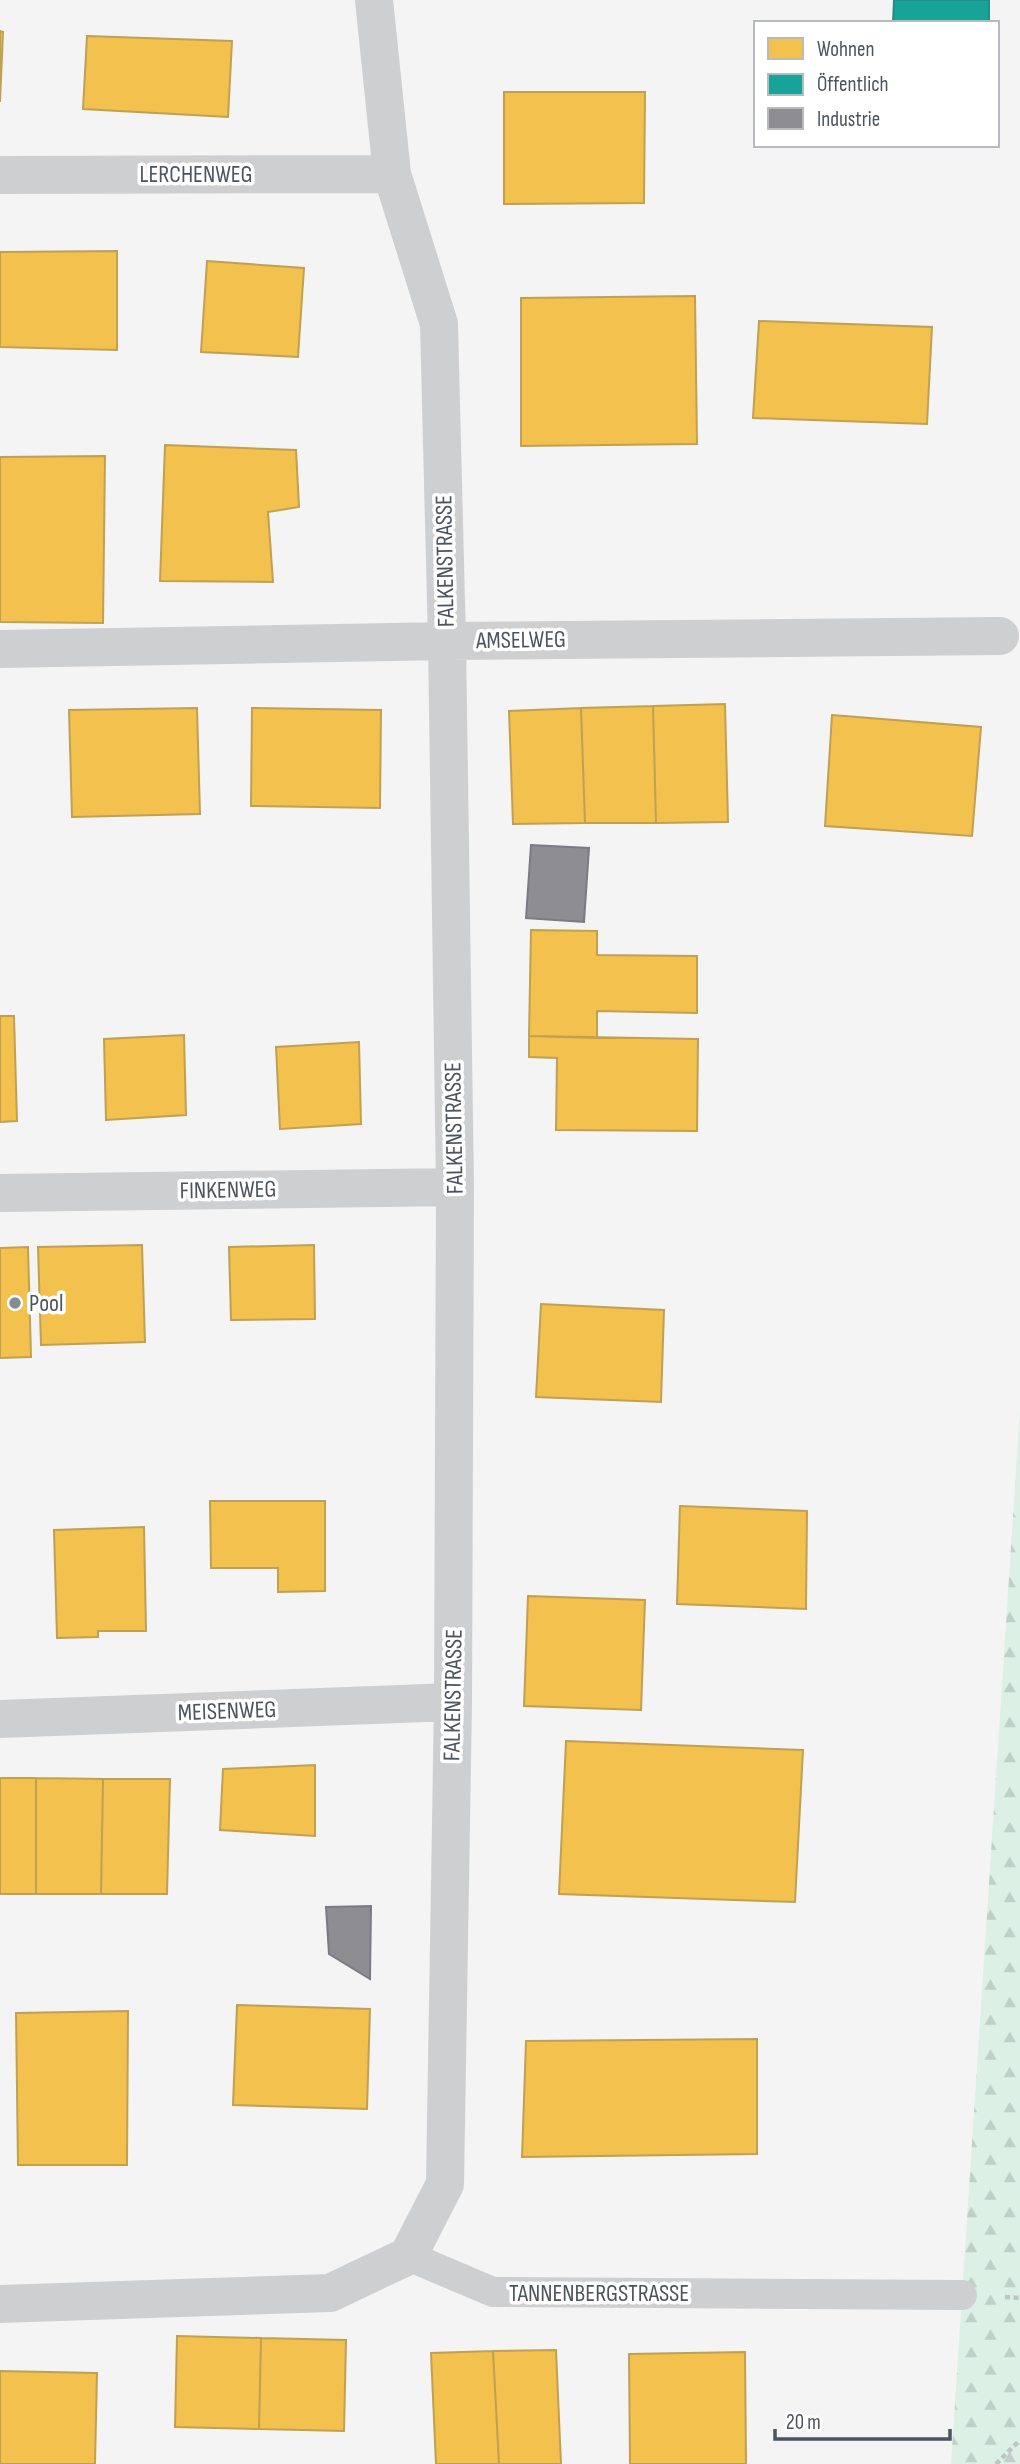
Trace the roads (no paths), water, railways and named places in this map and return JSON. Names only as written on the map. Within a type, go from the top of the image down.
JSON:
[{"type":"street","name":"FALKENSTRASSE","points":[[374,0],[392,174],[439,324],[447,641],[455,1187],[453,1702],[445,2184],[408,2256]]},
{"type":"street","name":"LERCHENWEG","points":[[0,175],[392,174]]},
{"type":"street","name":"AMSELWEG","points":[[0,649],[447,641],[1000,636]]},
{"type":"street","name":"FINKENWEG","points":[[0,1193],[455,1187]]},
{"type":"street","name":"MEISENWEG","points":[[0,1719],[453,1702]]},
{"type":"street","points":[[0,2304],[330,2293],[408,2256]]},
{"type":"lane","name":"TANNENBERGSTRASSE","points":[[408,2256],[493,2292],[962,2295]]},
{"type":"place","name":"Pool","points":[[15,1303]]}]
